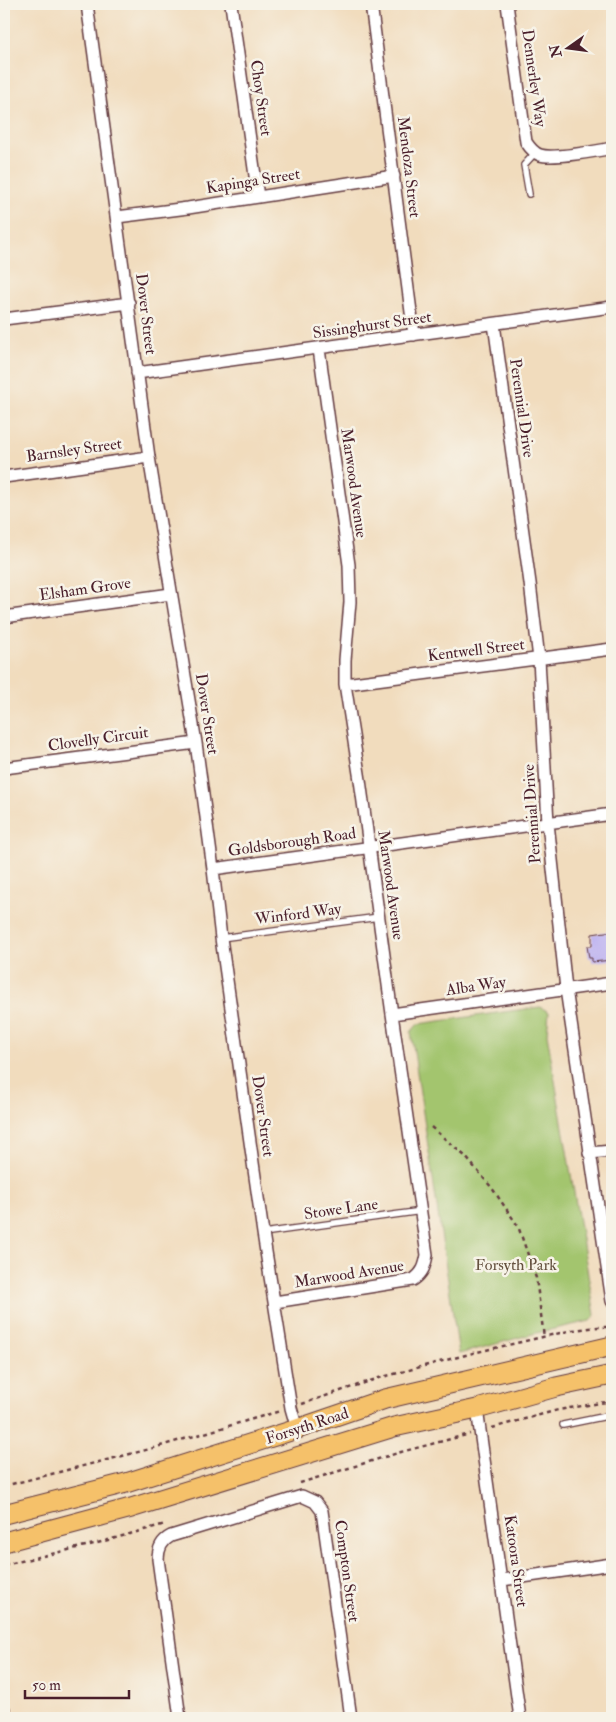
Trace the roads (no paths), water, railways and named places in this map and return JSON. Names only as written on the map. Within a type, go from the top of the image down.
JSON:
[{"type":"highway","name":"Forsyth Road","points":[[4,1514],[126,1483],[385,1399],[612,1346]]},
{"type":"highway","name":"Forsyth Road","points":[[4,1542],[131,1508],[394,1427],[477,1409],[556,1387],[612,1375]]},
{"type":"highway","points":[[297,1429],[304,1455]]},
{"type":"street","name":"Dover Street","points":[[87,4],[149,456],[196,743],[214,869],[221,938],[263,1233],[291,1408],[297,1429]]},
{"type":"street","name":"Choy Street","points":[[231,4],[258,197]]},
{"type":"street","name":"Mendoza Street","points":[[371,4],[414,335]]},
{"type":"street","name":"Dennerley Way","points":[[507,4],[526,142],[535,153]]},
{"type":"street","points":[[535,153],[547,157],[612,148]]},
{"type":"street","name":"Kapinga Street","points":[[117,217],[394,176]]},
{"type":"street","points":[[4,319],[129,303]]},
{"type":"street","name":"Sissinghurst Street","points":[[137,373],[612,307]]},
{"type":"street","name":"Perennial Drive","points":[[494,324],[539,659],[548,823],[566,989],[612,1301]]},
{"type":"street","name":"Marwood Avenue","points":[[274,1302],[413,1280],[421,1274],[427,1255],[345,684],[350,602],[349,565],[319,349]]},
{"type":"street","name":"Barnsley Street","points":[[4,477],[149,456]]},
{"type":"street","name":"Elsham Grove","points":[[4,617],[172,594]]},
{"type":"street","name":"Kentwell Street","points":[[345,684],[612,649]]},
{"type":"street","name":"Clovelly Circuit","points":[[4,768],[196,743]]},
{"type":"street","name":"Goldsborough Road","points":[[214,869],[612,814]]},
{"type":"street","name":"Alba Way","points":[[392,1014],[612,983]]},
{"type":"street","points":[[589,1152],[612,1151]]},
{"type":"street","name":"Katoora Street","points":[[477,1409],[520,1718]]},
{"type":"street","name":"Compton Street","points":[[180,1718],[158,1559],[159,1548],[171,1536],[302,1496],[315,1502],[322,1511],[352,1718]]},
{"type":"street","points":[[502,1580],[612,1564]]},
{"type":"street","points":[[4,1710],[5,1718]]},
{"type":"lane","points":[[529,194],[524,165],[535,153]]},
{"type":"lane","name":"Winford Way","points":[[221,938],[379,917]]},
{"type":"lane","name":"Stowe Lane","points":[[263,1233],[422,1211]]},
{"type":"lane","points":[[563,1425],[612,1415]]},
{"type":"park label","name":"Forsyth Park","points":[[516,1265]]}]
